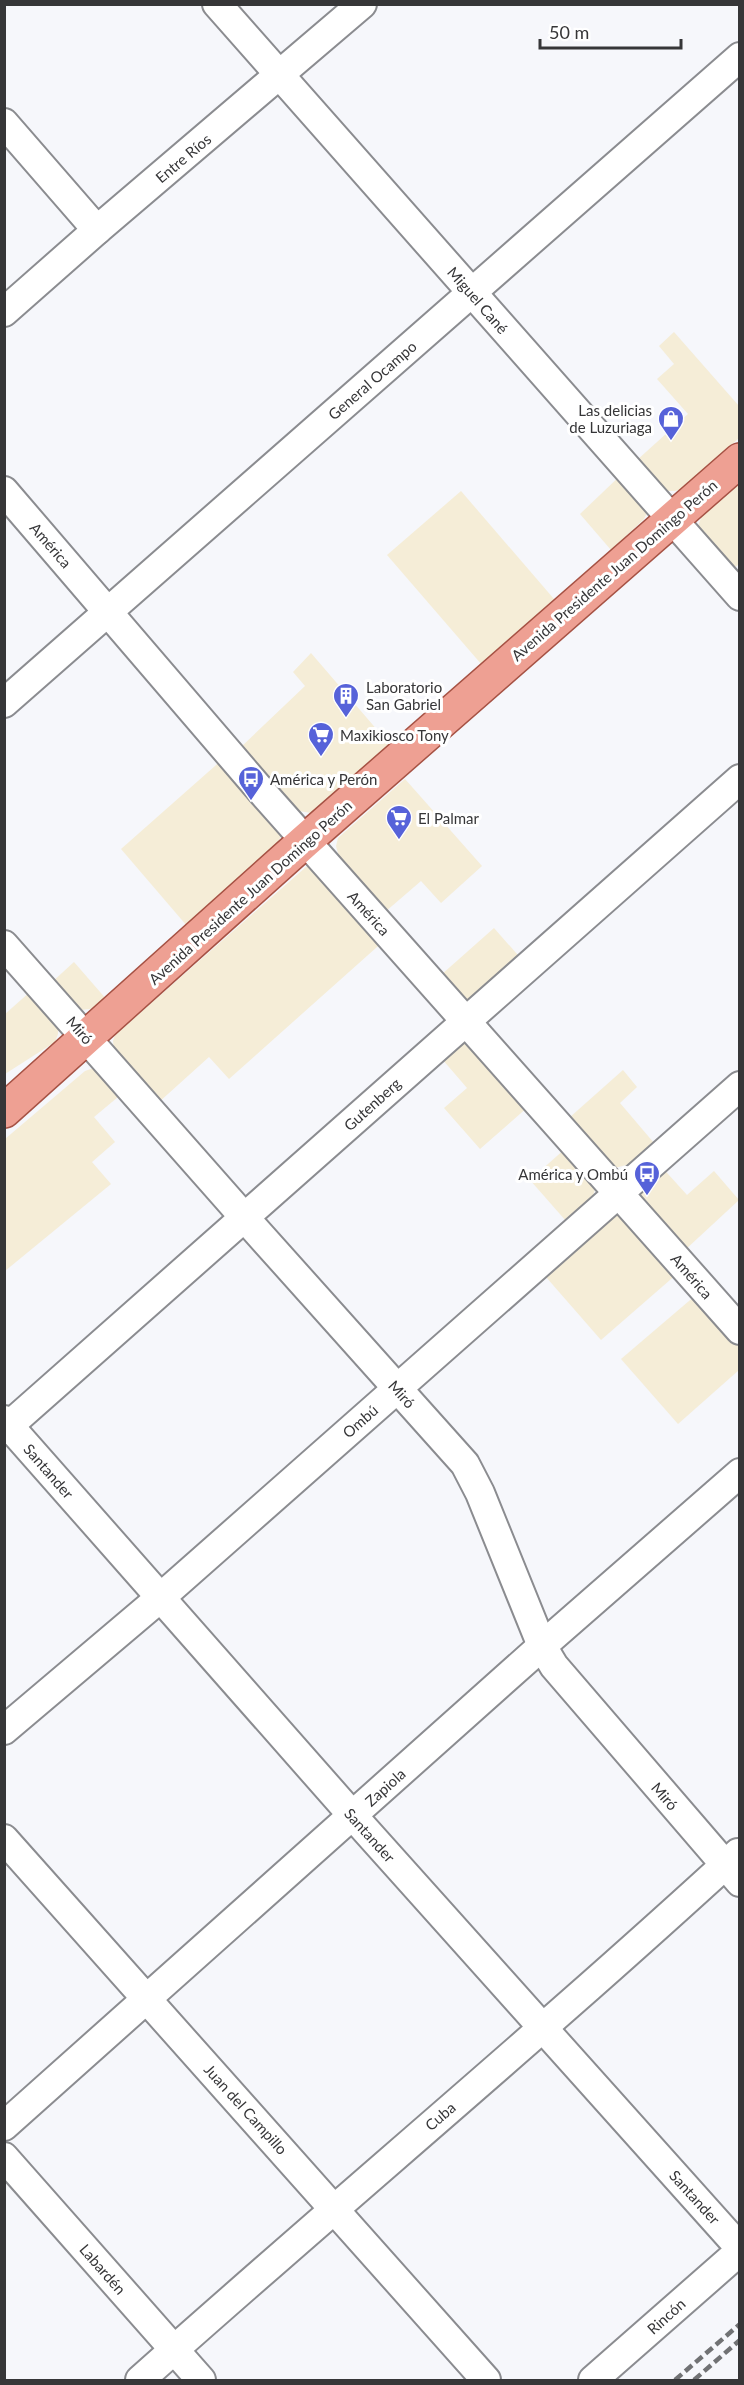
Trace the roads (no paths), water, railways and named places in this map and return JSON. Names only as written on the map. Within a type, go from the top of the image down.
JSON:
[{"type":"main road","name":"Avenida Presidente Juan Domingo Perón","points":[[4,1111],[305,841],[740,460]]},
{"type":"street","name":"Miguel Cané","points":[[217,4],[740,596]]},
{"type":"street","name":"Entre Ríos","points":[[4,312],[362,4]]},
{"type":"street","name":"General Ocampo","points":[[4,703],[740,57]]},
{"type":"street","points":[[4,123],[97,230]]},
{"type":"street","name":"América","points":[[4,491],[305,841],[740,1330]]},
{"type":"street","name":"Gutenberg","points":[[6,1425],[740,779]]},
{"type":"street","name":"Miró","points":[[4,945],[465,1464],[473,1477],[542,1646],[554,1666],[735,1866]]},
{"type":"street","name":"Ombú","points":[[4,1730],[160,1598],[740,1086]]},
{"type":"street","name":"Santander","points":[[6,1425],[740,2249]]},
{"type":"street","name":"Zapiola","points":[[4,2126],[148,2000],[542,1646],[740,1473]]},
{"type":"street","name":"Juan del Campillo","points":[[4,1839],[486,2380]]},
{"type":"street","name":"Cuba","points":[[140,2380],[334,2208],[735,1866]]},
{"type":"street","name":"Labardén","points":[[4,2157],[201,2380]]},
{"type":"street","name":"Rincón","points":[[593,2380],[740,2249]]},
{"type":"railway","points":[[675,2380],[740,2324]]},
{"type":"railway","points":[[694,2380],[740,2340]]},
{"type":"place","name":"Las delicias de Luzuriaga","points":[[671,442]]},
{"type":"place","name":"Laboratorio San Gabriel","points":[[346,719]]},
{"type":"place","name":"Maxikiosco Tony","points":[[321,758]]},
{"type":"place","name":"América y Perón","points":[[251,802]]},
{"type":"place","name":"El Palmar","points":[[399,841]]},
{"type":"place","name":"América y Ombú","points":[[647,1197]]}]
